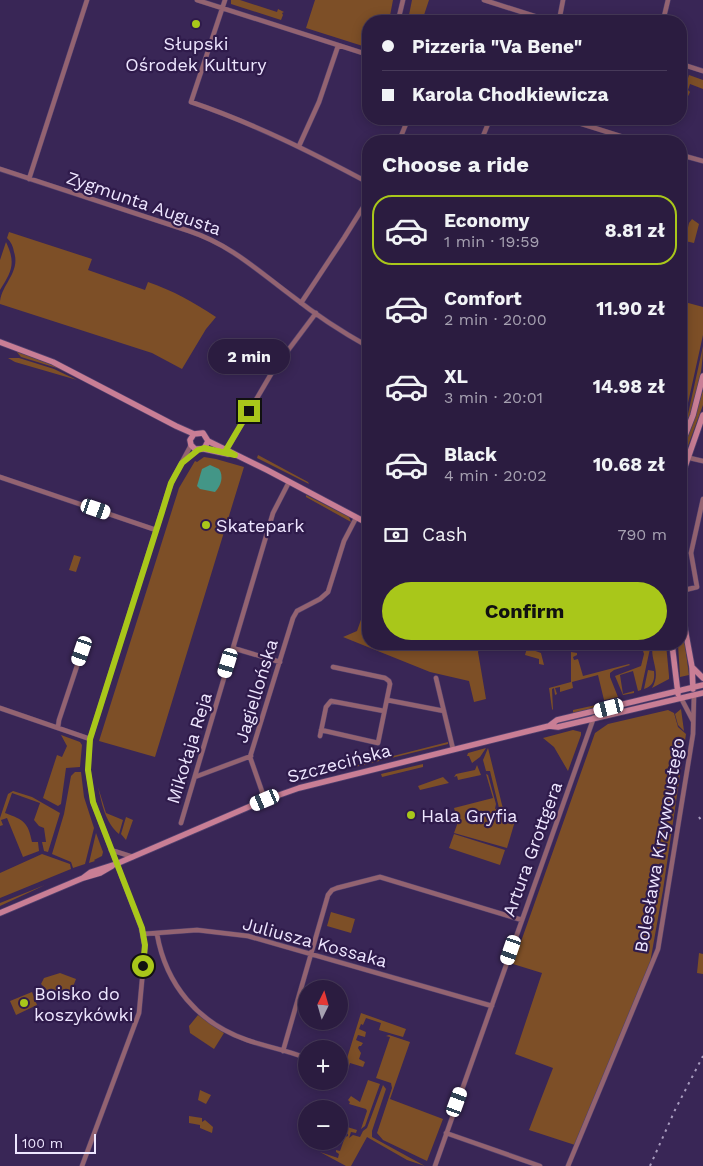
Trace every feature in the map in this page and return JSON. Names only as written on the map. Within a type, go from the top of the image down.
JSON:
[{"type":"street","points":[[29,179],[87,0]]},
{"type":"street","points":[[197,0],[362,53]]},
{"type":"street","points":[[226,0],[191,102],[244,121],[299,146],[362,179]]},
{"type":"street","points":[[399,15],[403,0]]},
{"type":"street","points":[[484,0],[531,15]]},
{"type":"street","points":[[560,15],[563,0]]},
{"type":"street","points":[[664,15],[668,0]]},
{"type":"street","points":[[299,146],[320,100],[338,46]]},
{"type":"street","points":[[687,66],[703,71]]},
{"type":"street","points":[[585,125],[617,135]]},
{"type":"street","points":[[687,157],[703,161]]},
{"type":"street","name":"Zygmunta Augusta","points":[[0,169],[209,238],[235,252],[301,303],[362,343]]},
{"type":"street","points":[[301,303],[362,209]]},
{"type":"street","points":[[226,450],[272,372],[316,313]]},
{"type":"street","points":[[0,342],[53,362],[176,426],[194,434],[203,433],[208,441],[362,521]]},
{"type":"street","points":[[687,430],[703,376]]},
{"type":"street","points":[[687,450],[703,415]]},
{"type":"street","points":[[176,426],[191,443],[201,449],[235,455]]},
{"type":"street","points":[[82,1166],[139,1013],[145,948],[143,934],[98,817],[90,790],[88,770],[90,739],[171,483],[194,434]]},
{"type":"street","points":[[182,463],[201,449],[208,441]]},
{"type":"street","points":[[687,458],[703,461]]},
{"type":"street","points":[[0,476],[156,530]]},
{"type":"street","name":"Mikołaja Reja","points":[[181,823],[274,509],[289,482]]},
{"type":"street","points":[[687,590],[697,587],[691,553],[703,499]]},
{"type":"street","name":"Jagiellońska","points":[[265,800],[250,760],[292,618],[297,611],[320,599],[329,589],[344,541],[356,518]]},
{"type":"street","points":[[687,635],[694,695]]},
{"type":"street","points":[[233,648],[280,662]]},
{"type":"street","points":[[673,650],[677,691],[681,698]]},
{"type":"street","points":[[58,727],[82,651]]},
{"type":"street","points":[[321,730],[378,743],[387,700],[390,684],[387,679],[333,667]]},
{"type":"street","points":[[692,667],[703,678]]},
{"type":"street","points":[[436,678],[453,749]]},
{"type":"street","name":"Szczecińska","points":[[549,726],[557,720],[703,685]]},
{"type":"street","name":"Szczecińska","points":[[0,913],[83,878],[100,873],[116,864],[265,800],[327,780],[549,726],[558,727],[703,693]]},
{"type":"street","name":"Bolesława Krzywoustego","points":[[568,1166],[658,949],[694,722],[694,695]]},
{"type":"street","name":"Bolesława Krzywoustego","points":[[681,698],[694,722]]},
{"type":"street","points":[[387,700],[444,712]]},
{"type":"street","points":[[320,736],[327,705],[331,701],[384,711]]},
{"type":"street","points":[[0,708],[90,739]]},
{"type":"street","name":"Artura Grottgera","points":[[435,1166],[595,711]]},
{"type":"street","points":[[195,777],[251,756]]},
{"type":"street","points":[[111,850],[133,857]]},
{"type":"street","points":[[283,1050],[328,895],[332,890],[375,877],[383,878],[522,920]]},
{"type":"street","name":"Juliusza Kossaka","points":[[143,934],[197,930],[244,935],[492,1006]]},
{"type":"street","points":[[157,934],[162,957],[172,978],[201,1015],[215,1026],[234,1035],[298,1055]]},
{"type":"street","points":[[446,1133],[540,1166]]},
{"type":"shaded area","points":[[231,0],[240,0],[277,12],[278,9],[284,12],[282,13],[281,20],[231,4]]},
{"type":"shaded area","points":[[315,0],[393,0],[390,15],[362,15],[362,46],[306,28]]},
{"type":"shaded area","points":[[412,0],[429,0],[424,15],[409,15]]},
{"type":"shaded area","points":[[689,75],[703,80],[703,89],[690,84],[688,90],[690,92],[687,98]]},
{"type":"shaded area","points":[[692,219],[699,224],[694,243],[687,241],[689,223]]},
{"type":"shaded area","points":[[9,232],[92,259],[88,270],[145,290],[148,282],[157,285],[183,297],[216,317],[206,329],[182,369],[152,353],[0,304],[3,291],[15,266],[13,248],[7,238]]},
{"type":"shaded area","points":[[6,242],[12,261],[10,272],[0,290],[0,260]]},
{"type":"shaded area","points":[[687,303],[703,307],[703,335],[687,407]]},
{"type":"shaded area","points":[[703,346],[701,370],[687,422]]},
{"type":"shaded area","points":[[16,351],[53,365],[102,390],[57,368],[21,357]]},
{"type":"shaded area","points":[[8,358],[19,358],[54,369],[77,380],[15,362]]},
{"type":"shaded area","points":[[703,390],[703,405],[688,446],[687,439]]},
{"type":"shaded area","points":[[258,455],[308,482],[309,484],[257,458]]},
{"type":"shaded area","points":[[204,457],[244,467],[155,757],[99,741],[179,488],[195,461],[197,462]]},
{"type":"shaded area","points":[[210,465],[219,469],[222,478],[215,492],[200,489],[197,486],[202,469]]},
{"type":"shaded area","points":[[306,495],[349,517],[351,522],[306,497]]},
{"type":"shaded area","points":[[74,555],[81,557],[76,572],[69,570]]},
{"type":"shaded area","points":[[362,617],[362,645],[343,637],[357,631]]},
{"type":"shaded area","points":[[375,650],[479,650],[486,699],[474,702],[469,681],[430,672]]},
{"type":"shaded area","points":[[526,650],[541,653],[544,665],[539,664],[539,659],[525,655]]},
{"type":"shaded area","points":[[643,650],[650,650],[641,690],[638,691],[633,671],[620,675],[623,694],[634,691],[634,693],[623,695],[615,676],[641,666],[644,654]]},
{"type":"shaded area","points":[[652,650],[667,650],[669,679],[652,688],[656,676]]},
{"type":"shaded area","points":[[678,650],[686,650],[689,675],[680,677]]},
{"type":"shaded area","points":[[571,652],[577,653],[573,657],[574,660],[578,659],[583,676],[629,664],[610,673],[618,697],[604,700],[598,675],[572,682],[573,688],[560,692],[560,687],[555,688],[557,694],[555,695],[554,688],[552,689],[553,710],[549,688],[571,682]]},
{"type":"shaded area","points":[[648,670],[654,671],[654,680],[650,686],[644,689]]},
{"type":"shaded area","points":[[619,700],[617,703],[573,714],[573,710]]},
{"type":"shaded area","points":[[681,709],[684,731],[678,725],[675,714]]},
{"type":"shaded area","points":[[668,710],[674,713],[678,727],[686,734],[663,890],[650,963],[575,1145],[529,1130],[553,1068],[515,1054],[542,973],[513,964],[595,733],[608,724]]},
{"type":"shaded area","points":[[573,730],[581,732],[581,735],[568,771],[554,747],[543,738]]},
{"type":"shaded area","points":[[61,735],[80,742],[82,745],[80,767],[66,768],[61,804],[58,806],[43,798],[57,755],[62,757],[67,746]]},
{"type":"shaded area","points":[[448,742],[448,744],[354,766]]},
{"type":"shaded area","points":[[486,748],[480,757],[472,763],[469,756],[467,756],[468,753]]},
{"type":"shaded area","points":[[488,748],[505,817],[515,821],[507,848],[454,833],[458,822],[454,808],[493,798],[486,774],[488,775],[496,804],[495,809],[499,808],[490,771],[486,771],[483,760]]},
{"type":"shaded area","points":[[423,764],[423,767],[382,777],[381,774]]},
{"type":"shaded area","points":[[477,765],[481,775],[458,780],[457,776],[454,777],[456,774],[475,770]]},
{"type":"shaded area","points":[[75,772],[81,772],[84,797],[94,828],[85,864],[73,868],[71,862],[52,854],[64,814],[71,776]]},
{"type":"shaded area","points":[[443,777],[449,783],[420,790],[418,786]]},
{"type":"shaded area","points":[[98,787],[106,813],[123,820],[119,834],[107,818]]},
{"type":"shaded area","points":[[13,791],[32,797],[60,813],[48,852],[44,851],[42,842],[46,842],[44,828],[39,826],[34,820],[40,803],[12,793],[5,813],[21,820],[27,826],[32,842],[38,842],[39,851],[23,857],[7,818],[1,820],[3,825],[0,826],[0,818],[8,794]]},
{"type":"shaded area","points":[[126,817],[133,820],[126,840],[121,834]]},
{"type":"shaded area","points":[[96,833],[103,852],[102,856],[89,863]]},
{"type":"shaded area","points":[[454,834],[505,850],[500,865],[449,848]]},
{"type":"shaded area","points":[[42,854],[70,864],[71,869],[0,898],[0,873]]},
{"type":"shaded area","points":[[45,885],[0,906],[0,903]]},
{"type":"shaded area","points":[[331,912],[355,919],[351,933],[327,926]]},
{"type":"shaded area","points":[[699,953],[703,954],[703,974],[697,973]]},
{"type":"shaded area","points":[[60,973],[76,979],[71,992],[56,999],[41,984],[44,978]]},
{"type":"shaded area","name":"Boisko do koszykówki","points":[[32,992],[37,1005],[16,1015],[10,1001]]},
{"type":"shaded area","points":[[361,1013],[406,1029],[403,1037],[379,1030],[381,1023],[366,1018],[359,1029],[366,1032],[365,1037],[358,1035],[356,1040],[363,1043],[358,1048],[361,1053],[359,1059],[365,1062],[363,1067],[350,1063],[348,1069],[348,1055]]},
{"type":"shaded area","points":[[198,1015],[224,1033],[214,1049],[190,1033],[189,1026]]},
{"type":"shaded area","points":[[389,1035],[410,1042],[390,1099],[443,1119],[427,1161],[383,1140],[377,1133],[392,1088],[391,1083],[376,1078],[390,1037],[386,1036]]},
{"type":"shaded area","points":[[368,1080],[380,1084],[365,1126],[361,1129],[367,1111],[366,1109],[349,1104],[348,1100],[351,1096],[360,1102]]},
{"type":"shaded area","points":[[383,1085],[386,1089],[372,1131],[372,1137],[425,1166],[407,1160],[367,1137],[351,1166],[346,1166],[320,1152],[338,1158],[339,1154],[336,1150],[348,1150],[348,1127],[357,1130],[356,1133],[351,1132],[349,1138],[353,1135],[360,1137],[367,1128]]},
{"type":"shaded area","points":[[200,1090],[211,1095],[206,1104],[198,1100]]},
{"type":"shaded area","points":[[189,1116],[202,1118],[202,1122],[205,1120],[213,1127],[212,1133],[200,1128],[200,1125],[189,1123]]},
{"type":"railway","points":[[699,817],[703,823]]},
{"type":"railway","points":[[650,1166],[675,1110],[703,1056]]},
{"type":"place","name":"Słupski Ośrodek Kultury","points":[[196,24]]},
{"type":"place","name":"Skatepark","points":[[206,525]]},
{"type":"place","name":"Hala Gryfia","points":[[411,815]]},
{"type":"place","name":"Boisko do koszykówki","points":[[24,1003]]},
{"type":"route","points":[[143,966],[145,945],[142,928],[98,817],[90,790],[88,770],[90,739],[171,483],[182,463],[198,450],[204,448],[235,455],[226,450],[249,411]]}]
